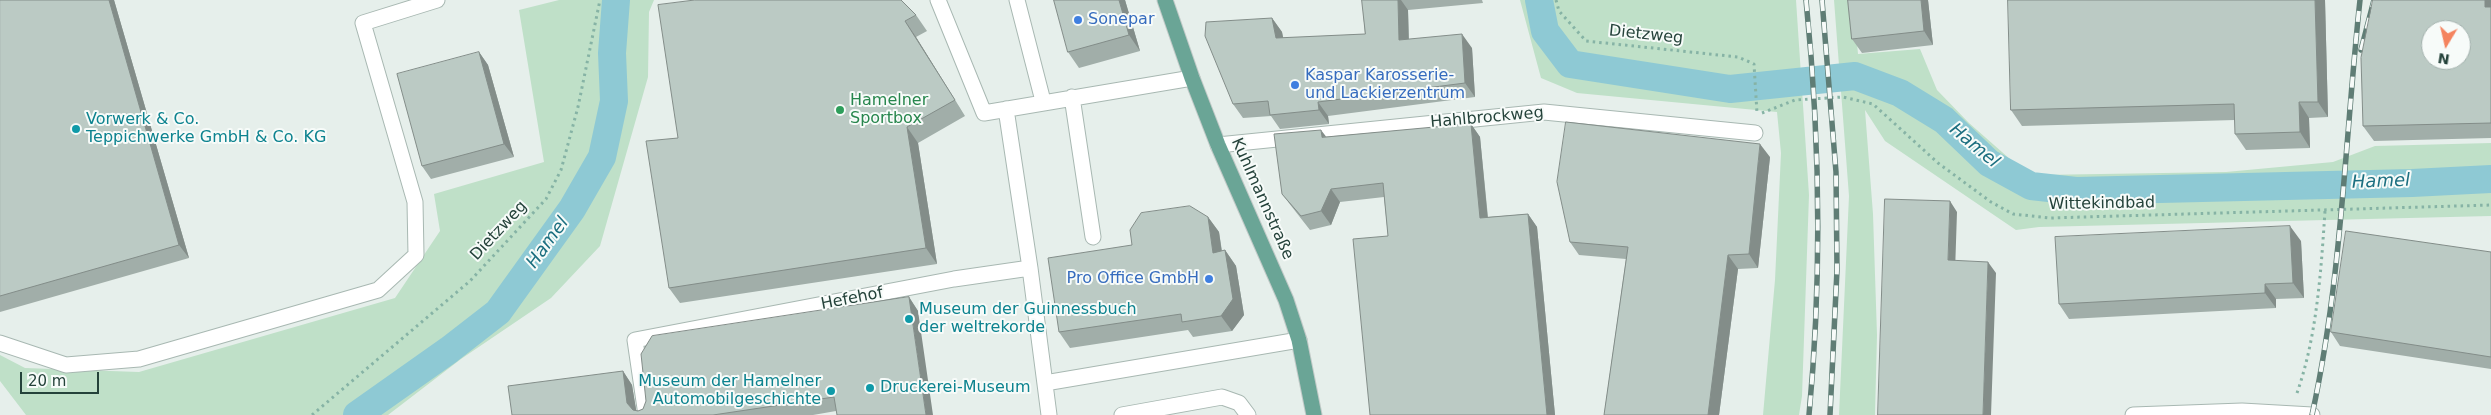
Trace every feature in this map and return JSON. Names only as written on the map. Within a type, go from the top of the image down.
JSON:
[{"type":"main road","name":"Kuhlmannstraße","points":[[1166,0],[1192,78],[1218,144],[1272,264],[1298,340],[1314,415]]},
{"type":"street","points":[[0,343],[66,365],[139,359],[378,290],[416,255],[415,202],[363,23],[437,0]]},
{"type":"street","points":[[938,0],[984,113],[1044,101],[1192,78]]},
{"type":"street","points":[[1017,0],[1044,101]]},
{"type":"street","points":[[1072,97],[1093,236]]},
{"type":"street","points":[[1006,109],[1050,415]]},
{"type":"street","name":"Hahlbrockweg","points":[[1218,144],[1544,112],[1755,133]]},
{"type":"street","name":"Hefehof","points":[[646,415],[635,340],[954,279],[1030,268]]},
{"type":"street","points":[[1045,383],[1298,340]]},
{"type":"street","points":[[1122,415],[1222,397],[1239,403],[1248,415]]},
{"type":"street","points":[[2133,415],[2242,410],[2312,415]]},
{"type":"path","name":"Dietzweg","points":[[312,415],[470,281],[546,199],[561,170],[578,107],[600,0]]},
{"type":"path","name":"Dietzweg","points":[[1556,0],[1559,11],[1586,41],[1738,56],[1754,64],[1757,115]]},
{"type":"path","name":"Wittekindbad","points":[[1757,115],[1795,100],[1843,97],[1873,104],[1938,163],[1990,202],[2013,214],[2050,218],[2491,205]]},
{"type":"path","points":[[2290,413],[2302,380],[2311,334],[2321,267],[2325,211]]},
{"type":"green space","points":[[559,0],[654,0],[649,12],[648,77],[600,246],[551,298],[461,359],[388,415],[26,415],[0,381],[0,355],[25,368],[139,372],[395,298],[440,231],[434,194],[544,162],[519,10]]},
{"type":"green space","points":[[1520,0],[1796,0],[1809,195],[1802,396],[1799,415],[1763,415],[1775,280],[1781,153],[1777,112],[1577,93],[1541,78]]},
{"type":"green space","points":[[1834,0],[1853,0],[1858,54],[1920,49],[1937,90],[1969,123],[2019,167],[2038,175],[2226,172],[2333,162],[2375,146],[2491,143],[2491,216],[2039,227],[2016,230],[1885,141],[1865,110],[1873,214],[1877,335],[1875,415],[1839,415],[1849,196]]},
{"type":"building","name":"Vorwerk & Co. Teppichwerke GmbH & Co. KG","points":[[0,0],[109,0],[179,245],[0,296]]},
{"type":"building","points":[[695,0],[901,0],[916,15],[905,21],[955,100],[907,127],[926,248],[669,288],[646,141],[678,138],[658,5]]},
{"type":"building","points":[[1054,0],[1119,0],[1129,35],[1068,52]]},
{"type":"building","points":[[1362,0],[1398,0],[1399,40],[1462,34],[1465,83],[1318,102],[1319,110],[1270,115],[1268,101],[1233,104],[1205,36],[1206,22],[1272,18],[1276,38],[1365,34]]},
{"type":"building","points":[[1848,0],[1921,0],[1924,31],[1852,39]]},
{"type":"building","points":[[2008,0],[2315,0],[2318,102],[2299,102],[2300,132],[2235,134],[2234,104],[2011,110]]},
{"type":"building","points":[[2373,0],[2485,0],[2485,7],[2491,7],[2491,123],[2363,126],[2361,58]]},
{"type":"building","points":[[479,52],[504,144],[422,166],[397,74]]},
{"type":"building","points":[[1566,122],[1760,144],[1749,254],[1728,255],[1708,415],[1604,415],[1628,247],[1570,242],[1557,182]]},
{"type":"building","points":[[1471,124],[1480,218],[1528,214],[1547,415],[1370,415],[1353,239],[1388,236],[1383,183],[1331,189],[1321,211],[1301,216],[1282,194],[1274,134],[1321,130],[1322,137]]},
{"type":"building","points":[[1885,199],[1950,201],[1948,260],[1988,262],[1983,415],[1878,415]]},
{"type":"building","points":[[1190,206],[1208,217],[1213,253],[1225,250],[1233,299],[1221,316],[1182,322],[1181,314],[1059,332],[1048,258],[1132,245],[1130,230],[1141,213]]},
{"type":"building","points":[[2290,226],[2293,283],[2265,284],[2265,293],[2059,304],[2055,237]]},
{"type":"building","points":[[2346,231],[2491,252],[2491,357],[2331,332]]},
{"type":"building","points":[[909,297],[926,415],[837,415],[834,397],[713,415],[512,415],[508,386],[623,371],[627,403],[633,410],[643,409],[646,401],[641,354],[652,336]]},
{"type":"waterway","name":"Hamel","points":[[357,415],[449,350],[498,312],[572,209],[602,157],[614,101],[612,53],[616,0]]},
{"type":"waterway","name":"Hamel","points":[[1539,0],[1545,31],[1570,64],[1730,89],[1855,76],[1900,93],[1944,120],[1989,163],[2031,186],[2076,191],[2412,183],[2491,179]]},
{"type":"railway","points":[[1806,0],[1814,103],[1818,208],[1816,312],[1809,415]]},
{"type":"railway","points":[[1822,0],[1836,172],[1837,270],[1830,415]]},
{"type":"railway","points":[[2312,415],[2330,312],[2342,208],[2360,0]]},
{"type":"railway","points":[[2361,50],[2374,0]]},
{"type":"place","name":"Sonepar","points":[[1078,20]]},
{"type":"place","name":"Kaspar Karosserie- und Lackierzentrum","points":[[1295,85]]},
{"type":"place","name":"Hamelner Sportbox","points":[[840,110]]},
{"type":"place","name":"Vorwerk & Co. Teppichwerke GmbH & Co. KG","points":[[76,129]]},
{"type":"place","name":"Pro Office GmbH","points":[[1209,279]]},
{"type":"place","name":"Museum der Guinnessbuch der weltrekorde","points":[[909,319]]},
{"type":"place","name":"Druckerei-Museum","points":[[870,388]]},
{"type":"place","name":"Museum der Hamelner Automobilgeschichte","points":[[831,391]]}]
